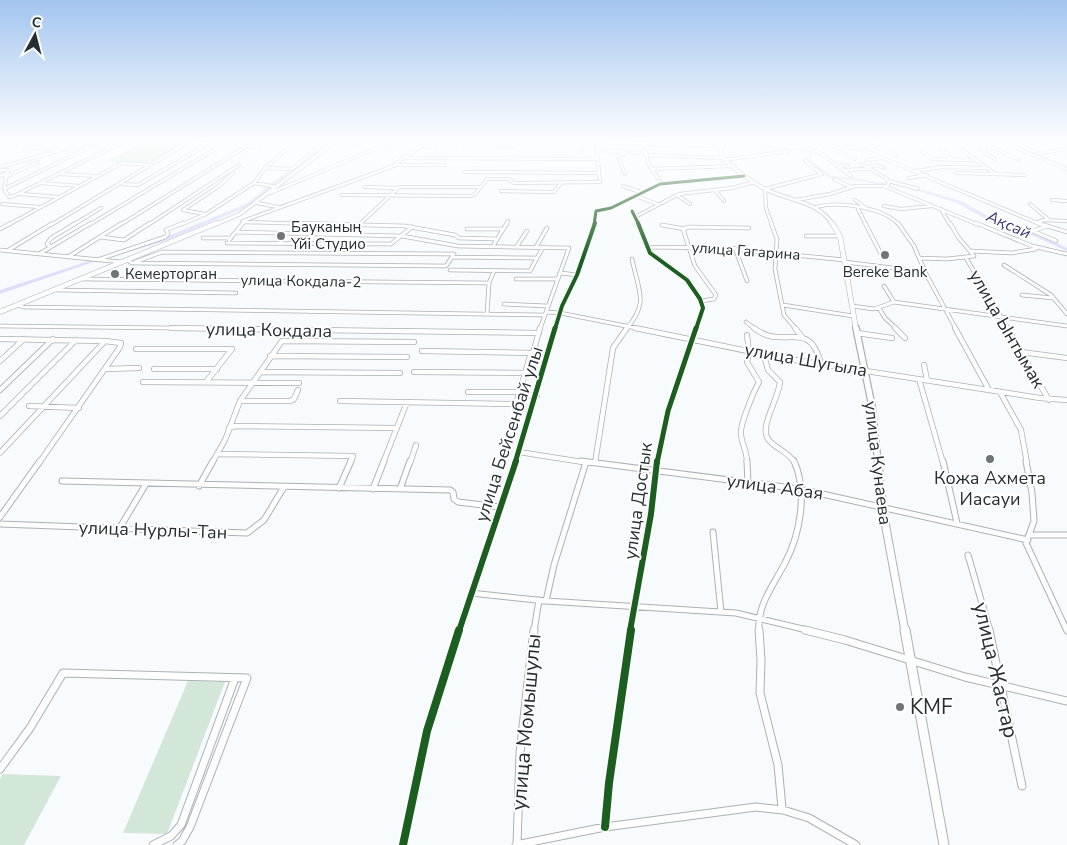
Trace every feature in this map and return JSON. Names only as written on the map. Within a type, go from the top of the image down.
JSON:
[{"type":"main road","points":[[0,312],[235,217],[257,203],[283,180]]},
{"type":"main road","name":"улица Кунаева","points":[[751,180],[765,189],[816,207],[831,220],[840,236],[853,316],[872,406],[882,506],[944,845]]},
{"type":"street","points":[[5,180],[4,189],[9,197],[46,180]]},
{"type":"street","points":[[4,189],[22,180]]},
{"type":"street","points":[[0,229],[89,180]]},
{"type":"street","points":[[7,251],[127,180]]},
{"type":"street","points":[[121,184],[138,184],[144,180]]},
{"type":"street","points":[[40,254],[164,180]]},
{"type":"street","points":[[68,257],[191,180]]},
{"type":"street","points":[[100,237],[124,240],[215,180]]},
{"type":"street","points":[[206,214],[183,210],[225,180]]},
{"type":"street","points":[[97,260],[165,236],[168,234],[166,230],[206,214],[256,180]]},
{"type":"street","points":[[270,193],[300,180]]},
{"type":"street","points":[[351,180],[243,222],[227,243],[391,244],[412,227]]},
{"type":"street","points":[[342,195],[471,196],[486,180]]},
{"type":"street","points":[[512,180],[514,183],[561,183],[600,182],[600,180]]},
{"type":"street","points":[[660,180],[662,184]]},
{"type":"street","name":"улица Бейсенбай улы","points":[[403,845],[429,722],[537,396],[560,313],[577,275],[595,223],[596,211],[611,208],[662,184],[699,180]]},
{"type":"street","points":[[798,180],[765,189],[766,208],[777,239],[775,269],[786,318],[802,337],[816,346],[821,364]]},
{"type":"street","points":[[837,180],[851,188]]},
{"type":"street","points":[[883,180],[934,206],[1035,249]]},
{"type":"street","points":[[939,180],[1037,223],[1067,232]]},
{"type":"street","points":[[685,228],[683,231],[695,266],[714,291],[716,297],[701,301],[687,280],[650,253],[645,237],[633,214],[677,195],[732,188],[754,182]]},
{"type":"street","points":[[41,183],[80,186]]},
{"type":"street","points":[[254,183],[274,187]]},
{"type":"street","points":[[501,191],[554,192],[561,183]]},
{"type":"street","points":[[796,200],[866,185],[908,185],[918,189]]},
{"type":"street","points":[[365,186],[398,188],[481,187]]},
{"type":"street","points":[[623,186],[642,193]]},
{"type":"street","points":[[359,225],[398,188]]},
{"type":"street","points":[[715,190],[724,201]]},
{"type":"street","points":[[19,194],[59,197]]},
{"type":"street","points":[[677,195],[690,204]]},
{"type":"street","points":[[636,196],[657,204]]},
{"type":"street","points":[[856,200],[867,209]]},
{"type":"street","points":[[1052,200],[1067,201]]},
{"type":"street","points":[[257,203],[278,207]]},
{"type":"street","points":[[2,204],[41,207]]},
{"type":"street","points":[[816,207],[828,204],[888,214],[899,226],[920,258],[925,272],[989,390]]},
{"type":"street","points":[[1030,204],[1049,220]]},
{"type":"street","points":[[884,206],[902,209],[934,206]]},
{"type":"street","points":[[52,247],[47,244],[51,238],[101,208]]},
{"type":"street","points":[[858,208],[881,254]]},
{"type":"street","points":[[920,258],[966,258],[974,256],[955,233],[942,209]]},
{"type":"street","points":[[1037,223],[1049,220],[1067,221]]},
{"type":"street","points":[[493,246],[508,221]]},
{"type":"street","points":[[243,222],[412,227],[455,235],[459,238],[497,239]]},
{"type":"street","points":[[662,225],[685,228],[749,228]]},
{"type":"street","points":[[1048,226],[1033,231],[1056,241]]},
{"type":"street","points":[[536,246],[547,228]]},
{"type":"street","points":[[466,229],[504,229]]},
{"type":"street","points":[[518,246],[527,231]]},
{"type":"street","points":[[236,232],[402,236],[458,246],[569,248],[547,306],[533,353],[531,353],[516,404],[340,401]]},
{"type":"street","points":[[806,236],[840,236]]},
{"type":"street","points":[[203,238],[231,238]]},
{"type":"street","points":[[442,243],[442,254]]},
{"type":"street","name":"улица Гагарина","points":[[648,248],[688,246],[776,251],[925,272]]},
{"type":"street","points":[[450,270],[530,271],[543,247]]},
{"type":"street","points":[[735,248],[736,259],[745,270],[747,281]]},
{"type":"street","points":[[971,251],[1008,254],[1035,249],[1067,254]]},
{"type":"street","points":[[0,250],[121,262]]},
{"type":"street","points":[[127,260],[132,263],[446,266],[454,254],[162,252],[132,263]]},
{"type":"street","points":[[452,257],[537,258]]},
{"type":"street","name":"улица Ынтымак","points":[[966,258],[1049,400]]},
{"type":"street","points":[[594,463],[613,348],[617,339],[637,314],[641,305],[632,260]]},
{"type":"street","points":[[1004,265],[1055,298],[1067,314]]},
{"type":"street","points":[[487,314],[489,283],[494,271]]},
{"type":"street","points":[[561,272],[577,275]]},
{"type":"street","name":"улица Кокдала-2","points":[[83,279],[489,283]]},
{"type":"street","points":[[516,279],[558,279]]},
{"type":"street","points":[[884,286],[894,302]]},
{"type":"street","points":[[56,290],[236,293]]},
{"type":"street","points":[[1022,295],[1055,298]]},
{"type":"street","name":"улица Достык","points":[[606,827],[606,803],[634,606],[647,546],[659,447],[668,411],[694,340],[703,308],[701,301]]},
{"type":"street","points":[[852,306],[879,308],[894,302],[1067,326]]},
{"type":"street","points":[[504,304],[547,306]]},
{"type":"street","name":"улица Шугыла","points":[[18,305],[23,307],[487,314],[560,313],[821,364],[1049,400],[1067,400]]},
{"type":"street","points":[[783,305],[853,316]]},
{"type":"street","points":[[879,308],[886,321],[900,331],[905,338]]},
{"type":"street","points":[[746,322],[767,336],[802,337]]},
{"type":"street","name":"улица Кокдала","points":[[0,326],[539,333]]},
{"type":"street","points":[[401,342],[403,332]]},
{"type":"street","points":[[857,333],[892,338]]},
{"type":"street","points":[[747,335],[749,351],[747,362],[759,382],[752,396],[740,434],[747,451],[748,483]]},
{"type":"street","points":[[0,339],[76,340],[121,343],[106,369],[79,408],[0,517]]},
{"type":"street","points":[[0,361],[24,339]]},
{"type":"street","points":[[0,390],[53,340]]},
{"type":"street","points":[[0,416],[76,340]]},
{"type":"street","points":[[0,453],[105,341]]},
{"type":"street","points":[[200,486],[217,454],[240,401],[270,356],[282,342],[414,342]]},
{"type":"street","points":[[136,349],[232,350],[206,382]]},
{"type":"street","points":[[422,351],[531,353]]},
{"type":"street","points":[[1021,352],[1067,358]]},
{"type":"street","points":[[764,354],[768,370],[780,382],[777,401],[765,424],[767,439],[788,453],[792,458],[798,472],[800,489],[797,533],[776,581],[764,601],[759,618],[762,658],[760,693],[777,758],[782,808]]},
{"type":"street","points":[[270,356],[407,357]]},
{"type":"street","points":[[924,365],[927,380]]},
{"type":"street","points":[[106,369],[138,368]]},
{"type":"street","points":[[154,369],[217,369]]},
{"type":"street","points":[[260,372],[400,373]]},
{"type":"street","points":[[414,372],[526,373]]},
{"type":"street","points":[[919,379],[942,456],[957,524]]},
{"type":"street","points":[[144,382],[299,383]]},
{"type":"street","points":[[240,401],[290,401],[294,399],[298,390]]},
{"type":"street","points":[[468,392],[519,393],[537,396]]},
{"type":"street","points":[[1000,392],[1021,430],[1034,510],[1034,521],[1026,544],[1067,631]]},
{"type":"street","points":[[373,489],[407,402]]},
{"type":"street","points":[[29,406],[79,408]]},
{"type":"street","points":[[229,428],[236,426],[397,428]]},
{"type":"street","points":[[400,489],[416,445]]},
{"type":"street","name":"улица Абая","points":[[519,452],[800,489],[957,524],[1028,537],[1067,535]]},
{"type":"street","points":[[217,454],[353,456],[340,488]]},
{"type":"street","name":"улица Момышулы","points":[[517,845],[516,808],[523,706],[542,601],[586,462]]},
{"type":"street","points":[[62,481],[284,488],[450,490],[453,492],[454,500],[458,502],[500,506]]},
{"type":"street","points":[[119,528],[146,484]]},
{"type":"street","name":"улица Нурлы-Тан","points":[[0,524],[247,533],[259,526],[284,488]]},
{"type":"street","points":[[713,532],[721,612]]},
{"type":"street","name":"улица Жастар","points":[[968,555],[994,646],[1022,786]]},
{"type":"street","points":[[471,593],[542,601],[721,612],[759,618],[965,677],[1067,701]]},
{"type":"street","points":[[0,768],[30,728],[63,673],[247,678],[190,827],[182,841],[177,845]]},
{"type":"street","points":[[153,845],[171,836],[181,825],[235,678]]},
{"type":"street","points":[[517,845],[606,827],[756,807],[782,808],[826,826],[856,845]]},
{"type":"green space","points":[[188,681],[225,682],[167,834],[123,833]]},
{"type":"green space","points":[[3,774],[61,776],[24,845],[0,845],[0,779]]},
{"type":"waterway","points":[[117,254],[163,240],[250,204],[278,180]]},
{"type":"waterway","name":"Ақсай","points":[[862,180],[900,184],[959,202],[986,217],[1007,222],[1067,250]]},
{"type":"waterway","points":[[0,292],[94,261]]},
{"type":"cycle path","points":[[403,845],[427,731],[437,696],[519,452],[562,306],[577,275],[595,223],[596,211],[611,208],[660,184],[697,180]]},
{"type":"cycle path","points":[[605,827],[609,783],[634,606],[651,514],[659,447],[668,411],[703,308],[700,299],[687,280],[650,253],[645,237],[632,211]]},
{"type":"place","name":"Бауканың Үйі Студио","points":[[281,236]]},
{"type":"place","name":"Bereke Bank","points":[[885,255]]},
{"type":"place","name":"Кемерторган","points":[[115,274]]},
{"type":"place","name":"Кожа Ахмета Иасауи","points":[[990,459]]},
{"type":"place","name":"KMF","points":[[900,707]]}]
